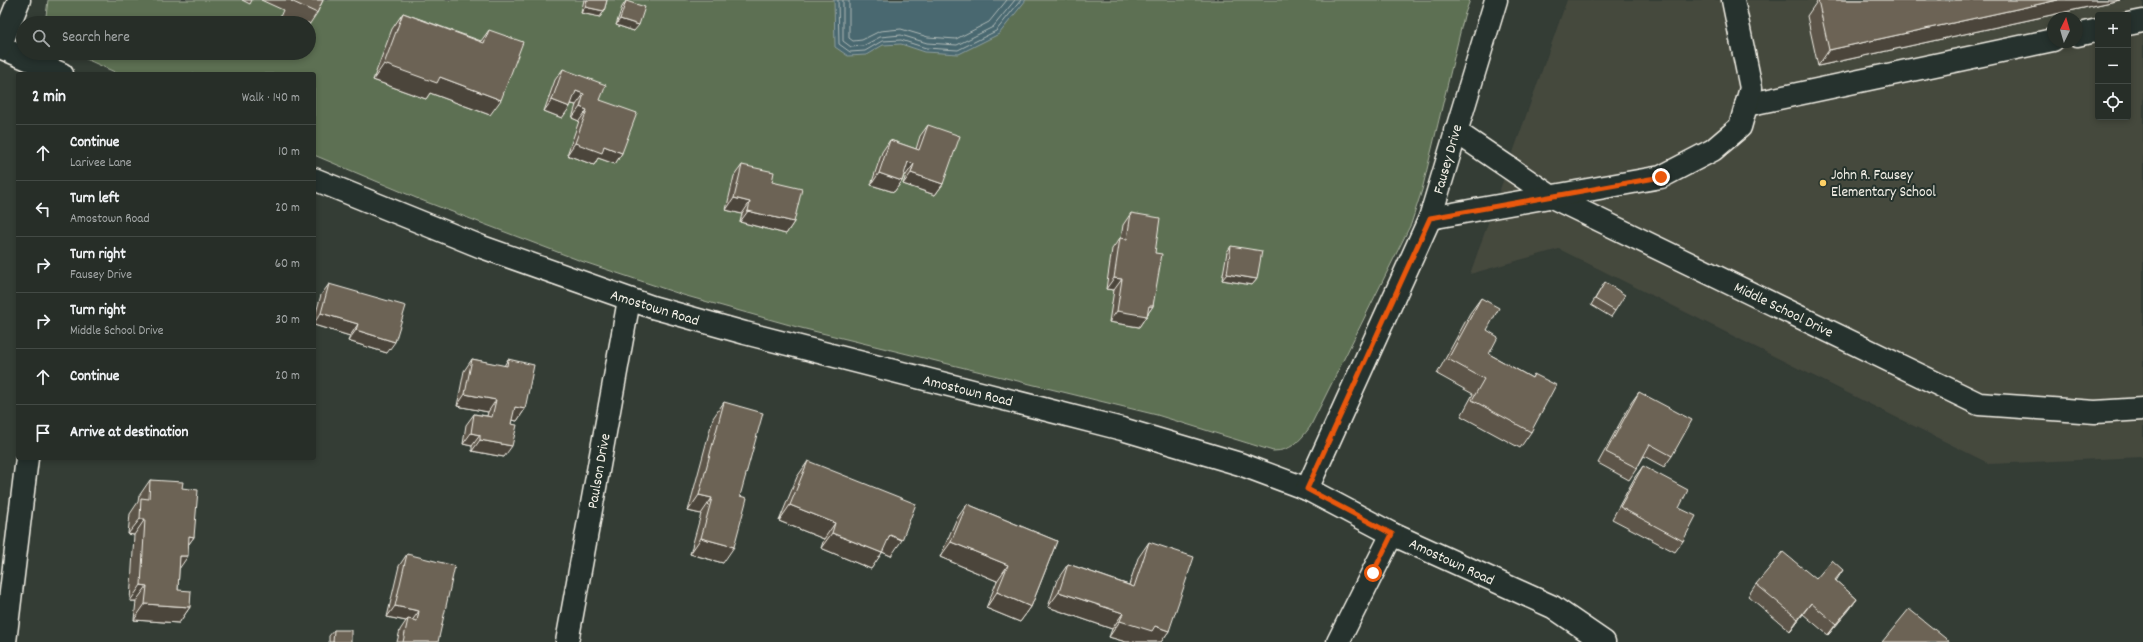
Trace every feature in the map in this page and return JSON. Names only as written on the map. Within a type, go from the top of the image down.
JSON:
[{"type":"street","points":[[16,54],[0,47],[19,0]]},
{"type":"street","name":"Fausey Drive","points":[[1307,489],[1430,218],[1455,131],[1496,0]]},
{"type":"street","points":[[1430,218],[1661,177],[1713,150],[1740,127],[1751,88],[1733,0]]},
{"type":"street","points":[[2131,23],[2143,21]]},
{"type":"street","points":[[2083,34],[2095,31]]},
{"type":"street","points":[[1746,105],[2047,41]]},
{"type":"street","points":[[30,60],[57,72]]},
{"type":"street","name":"Middle School Drive","points":[[1455,131],[1552,197],[1979,404],[2094,412],[2143,409]]},
{"type":"street","name":"Amostown Road","points":[[316,180],[482,247],[629,300],[745,333],[1174,443],[1240,464],[1307,489],[1392,534],[1553,607],[1604,642]]},
{"type":"street","name":"Paulson Drive","points":[[567,642],[629,300]]},
{"type":"street","points":[[5,642],[27,460]]},
{"type":"street","points":[[1338,642],[1392,534]]},
{"type":"shaded area","name":"John R. Fausey Elementary School","points":[[1567,0],[2143,0],[2143,457],[1990,464],[1559,249],[1470,274]]},
{"type":"green space","points":[[48,0],[1470,0],[1464,16],[1422,190],[1411,224],[1310,427],[1294,445],[1279,451],[1273,451],[1157,415],[797,327],[683,295],[581,261],[421,200],[316,156],[316,72],[115,72],[88,60],[316,60],[316,16],[46,16]]},
{"type":"water","points":[[834,0],[1026,0],[999,34],[959,54],[925,52],[901,44],[883,45],[866,55],[848,56],[835,47]]},
{"type":"building","points":[[291,0],[323,0],[317,13]]},
{"type":"building","points":[[587,0],[607,0],[604,11],[585,7]]},
{"type":"building","points":[[1818,0],[2058,0],[1829,50]]},
{"type":"building","points":[[626,1],[645,7],[639,25],[620,19]]},
{"type":"building","points":[[403,13],[484,43],[489,30],[523,42],[501,100],[440,77],[437,83],[384,64]]},
{"type":"building","points":[[563,69],[606,85],[600,100],[637,113],[622,153],[604,146],[602,153],[575,143],[587,110],[580,107],[584,94],[576,91],[570,107],[552,100]]},
{"type":"building","points":[[928,125],[960,136],[943,184],[911,173],[914,164],[908,162],[902,181],[879,173],[890,140],[919,150]]},
{"type":"building","points":[[742,165],[774,172],[772,182],[802,189],[794,222],[748,211],[750,202],[734,198]]},
{"type":"building","points":[[1131,213],[1160,218],[1155,253],[1162,254],[1153,306],[1149,306],[1147,316],[1117,311],[1122,279],[1114,278],[1120,238],[1127,239]]},
{"type":"building","points":[[1231,246],[1262,251],[1257,279],[1227,274]]},
{"type":"building","points":[[1605,282],[1625,295],[1615,311],[1595,299]]},
{"type":"building","points":[[329,284],[406,306],[395,342],[356,330],[358,324],[321,313]]},
{"type":"building","points":[[1481,298],[1499,308],[1487,330],[1498,337],[1489,354],[1532,378],[1534,374],[1556,385],[1531,432],[1472,400],[1484,379],[1448,359]]},
{"type":"building","points":[[472,359],[507,366],[508,359],[534,365],[525,409],[515,407],[511,424],[517,425],[512,446],[480,440],[480,435],[471,433],[474,414],[492,417],[496,400],[465,394]]},
{"type":"building","points":[[1639,392],[1692,420],[1672,456],[1650,444],[1637,468],[1606,452]]},
{"type":"building","points":[[724,402],[763,413],[740,496],[747,498],[734,547],[701,538],[712,498],[699,495]]},
{"type":"building","points":[[808,461],[916,504],[902,540],[890,535],[882,553],[832,533],[835,523],[790,505]]},
{"type":"building","points":[[1643,466],[1688,490],[1679,508],[1696,516],[1683,541],[1620,507]]},
{"type":"building","points":[[150,480],[183,482],[182,488],[198,490],[194,537],[189,536],[188,556],[180,556],[178,590],[191,591],[190,607],[145,604],[147,586],[141,585],[145,519],[140,519],[141,498],[149,499]]},
{"type":"building","points":[[967,504],[1057,541],[1031,607],[997,592],[1008,565],[951,542]]},
{"type":"building","points":[[1149,542],[1194,557],[1169,631],[1155,626],[1152,631],[1120,621],[1123,613],[1059,592],[1068,564],[1134,587]]},
{"type":"building","points":[[1783,552],[1816,579],[1832,560],[1843,570],[1835,580],[1857,599],[1836,624],[1811,603],[1798,619],[1756,584]]},
{"type":"building","points":[[407,554],[455,566],[438,642],[403,642],[408,619],[417,621],[419,611],[395,606]]},
{"type":"building","points":[[1909,609],[1950,642],[1882,642]]},
{"type":"building","points":[[334,630],[351,630],[351,642],[333,642]]},
{"type":"place","name":"John R. Fausey Elementary School","points":[[1823,183]]},
{"type":"route","points":[[1373,573],[1392,534],[1307,489],[1430,218],[1661,177]]}]
